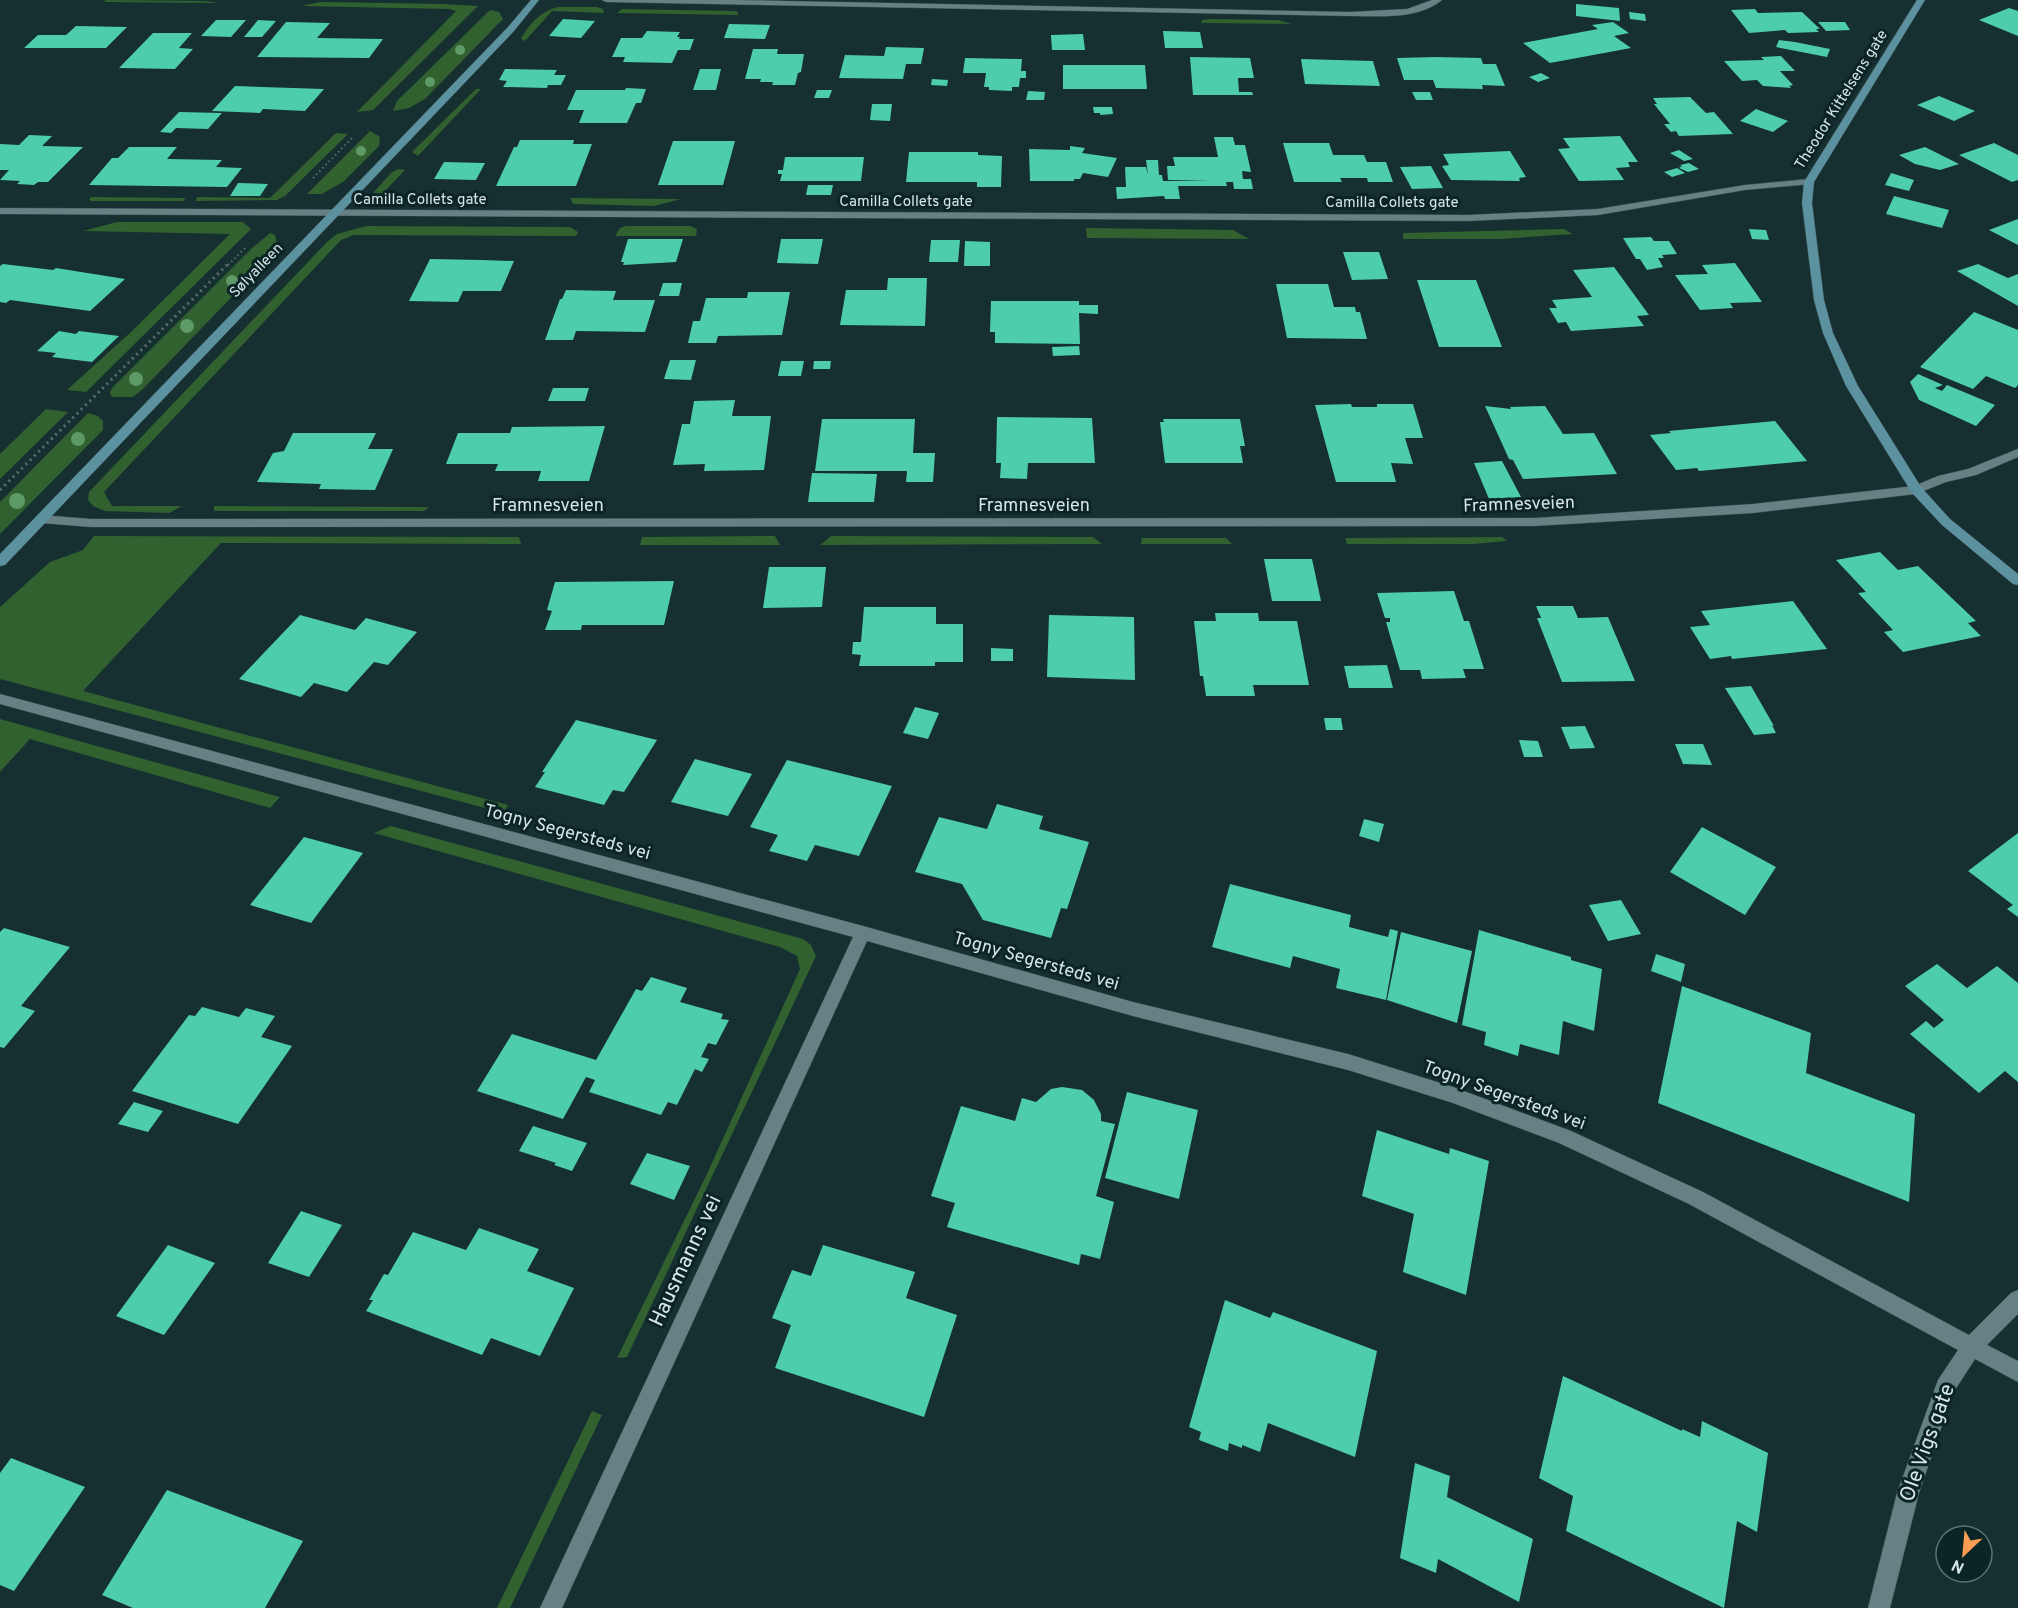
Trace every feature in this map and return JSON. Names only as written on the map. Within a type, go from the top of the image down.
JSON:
[{"type":"street","name":"Sølyalleen","points":[[0,562],[511,29],[535,0]]},
{"type":"street","points":[[606,0],[1350,14],[1403,11],[1420,8],[1438,0]]},
{"type":"street","name":"Theodor Kittelsens gate","points":[[1921,0],[1809,182],[1807,203],[1819,300],[1828,333],[1852,386],[1916,490],[1946,522],[2018,581]]},
{"type":"street","name":"Camilla Collets gate","points":[[0,211],[1468,218],[1591,213],[1767,183],[1809,182]]},
{"type":"street","name":"Framnesveien","points":[[41,519],[115,523],[1480,524],[1578,521],[1738,512],[1916,490],[1942,479],[1972,472],[2018,453]]},
{"type":"street","name":"Togny Segersteds vei","points":[[0,699],[863,933],[1133,1009],[1348,1062],[1452,1095],[1564,1137],[1696,1198],[2018,1372]]},
{"type":"street","name":"Hausmanns vei","points":[[551,1608],[863,933]]},
{"type":"street","name":"Ole Vigs gate","points":[[1879,1608],[1908,1493],[1945,1387],[1972,1346],[2018,1300]]},
{"type":"green space","points":[[106,0],[205,1],[219,3],[103,2]]},
{"type":"green space","points":[[320,2],[478,6],[373,110],[357,112],[456,11],[301,6]]},
{"type":"green space","points":[[559,7],[597,7],[603,9],[604,13],[552,11],[525,41],[521,39],[537,18]]},
{"type":"green space","points":[[622,9],[734,11],[738,12],[738,15],[617,13]]},
{"type":"green space","points":[[490,10],[499,12],[503,19],[425,99],[409,108],[393,111],[397,101]]},
{"type":"green space","points":[[1202,20],[1278,20],[1292,24],[1201,23]]},
{"type":"green space","points":[[476,89],[481,89],[418,156],[412,152]]},
{"type":"green space","points":[[370,131],[380,137],[379,146],[343,182],[322,194],[307,194]]},
{"type":"green space","points":[[336,133],[348,134],[285,196],[277,200],[196,201],[197,197],[270,198]]},
{"type":"green space","points":[[398,169],[405,170],[384,192],[390,198],[422,198],[386,202],[375,199],[373,193],[391,173]]},
{"type":"green space","points":[[91,197],[186,198],[183,201],[91,201],[89,199]]},
{"type":"green space","points":[[570,198],[681,199],[654,206],[573,204]]},
{"type":"green space","points":[[117,222],[243,222],[251,229],[86,392],[67,390],[131,332],[230,234],[83,231]]},
{"type":"green space","points":[[366,226],[570,227],[578,232],[576,236],[354,235],[341,240],[104,492],[112,506],[182,506],[169,513],[105,511],[93,506],[88,500],[89,492],[328,241],[337,234]]},
{"type":"green space","points":[[626,226],[690,226],[697,229],[696,236],[615,236],[620,228]]},
{"type":"green space","points":[[1086,228],[1233,230],[1249,239],[1087,238]]},
{"type":"green space","points":[[1564,229],[1573,234],[1500,239],[1403,239],[1403,233]]},
{"type":"green space","points":[[270,233],[275,235],[278,247],[275,252],[143,389],[133,397],[112,397],[110,393],[112,388],[251,249]]},
{"type":"green space","points":[[46,409],[68,412],[0,479],[0,454]]},
{"type":"green space","points":[[88,413],[98,416],[103,421],[103,430],[0,534],[0,502]]},
{"type":"green space","points":[[214,506],[429,507],[424,511],[214,511]]},
{"type":"green space","points":[[94,536],[519,537],[521,544],[221,543],[83,691],[508,805],[504,813],[0,679],[0,607],[50,562],[83,550]]},
{"type":"green space","points":[[775,536],[780,545],[640,545],[642,537]]},
{"type":"green space","points":[[831,536],[1093,537],[1102,544],[820,545]]},
{"type":"green space","points":[[1502,537],[1507,541],[1473,544],[1347,544],[1345,538]]},
{"type":"green space","points":[[1142,538],[1226,538],[1232,544],[1141,544]]},
{"type":"green space","points":[[0,719],[280,797],[270,808],[30,739],[0,772]]},
{"type":"green space","points":[[391,826],[803,939],[811,945],[816,956],[627,1357],[617,1358],[706,1176],[800,969],[797,956],[780,947],[374,833]]},
{"type":"green space","points":[[592,1411],[602,1415],[510,1608],[497,1608]]},
{"type":"building","points":[[1576,4],[1619,8],[1620,21],[1576,16]]},
{"type":"building","points":[[2009,8],[2018,11],[2018,36],[1979,20]]},
{"type":"building","points":[[1755,9],[1758,13],[1802,12],[1820,29],[1816,29],[1819,32],[1788,33],[1785,30],[1749,33],[1731,10]]},
{"type":"building","points":[[1629,12],[1645,14],[1646,21],[1630,19]]},
{"type":"building","points":[[563,19],[595,21],[581,38],[549,36]]},
{"type":"building","points":[[216,20],[246,20],[231,37],[201,36]]},
{"type":"building","points":[[258,20],[276,21],[262,37],[244,37]]},
{"type":"building","points":[[286,22],[330,23],[317,38],[383,39],[369,58],[257,57]]},
{"type":"building","points":[[1613,22],[1629,33],[1614,36],[1631,48],[1550,63],[1523,43],[1598,29],[1592,25]]},
{"type":"building","points":[[1818,22],[1845,22],[1850,30],[1826,31]]},
{"type":"building","points":[[729,24],[770,25],[765,39],[724,38]]},
{"type":"building","points":[[76,26],[127,27],[106,48],[24,48],[38,35],[66,35]]},
{"type":"building","points":[[647,31],[680,32],[677,37],[680,37],[679,39],[694,39],[690,50],[678,50],[672,63],[623,62],[625,57],[612,57],[621,38],[642,38]]},
{"type":"building","points":[[1163,31],[1200,32],[1203,48],[1165,48]]},
{"type":"building","points":[[153,33],[192,33],[179,48],[193,49],[175,69],[119,68]]},
{"type":"building","points":[[1083,34],[1085,50],[1052,50],[1051,35]]},
{"type":"building","points":[[1779,40],[1830,49],[1827,57],[1776,47]]},
{"type":"building","points":[[886,47],[924,48],[921,64],[906,64],[903,79],[839,78],[845,55],[884,56]]},
{"type":"building","points":[[753,49],[778,49],[777,54],[804,54],[801,72],[798,73],[795,85],[772,85],[773,82],[760,82],[761,79],[745,79]]},
{"type":"building","points":[[1781,56],[1795,71],[1780,71],[1793,85],[1789,86],[1791,88],[1763,86],[1757,80],[1742,81],[1724,61],[1764,60],[1761,57]]},
{"type":"building","points":[[1190,57],[1250,58],[1254,78],[1238,78],[1239,92],[1252,92],[1253,95],[1193,95]]},
{"type":"building","points":[[965,58],[1022,59],[1021,71],[1026,71],[1026,78],[1020,78],[1019,87],[1012,87],[1012,91],[989,90],[989,87],[984,87],[986,73],[963,73]]},
{"type":"building","points":[[1397,58],[1481,58],[1483,64],[1496,64],[1505,86],[1482,85],[1483,89],[1436,88],[1433,80],[1404,80]]},
{"type":"building","points":[[1301,59],[1373,61],[1380,86],[1305,84]]},
{"type":"building","points":[[1063,65],[1145,65],[1147,89],[1063,89]]},
{"type":"building","points":[[505,69],[557,70],[554,75],[566,75],[561,85],[548,85],[547,88],[503,87],[507,81],[499,80]]},
{"type":"building","points":[[700,69],[721,69],[716,90],[693,90]]},
{"type":"building","points":[[1541,73],[1550,78],[1538,82],[1529,77]]},
{"type":"building","points":[[932,79],[948,80],[947,86],[931,85]]},
{"type":"building","points":[[235,86],[324,89],[305,111],[263,109],[260,113],[212,111]]},
{"type":"building","points":[[626,88],[646,89],[641,103],[636,103],[627,123],[579,123],[584,110],[567,110],[576,90],[625,90]]},
{"type":"building","points":[[817,90],[832,90],[829,98],[814,98]]},
{"type":"building","points":[[1028,91],[1045,92],[1044,100],[1026,100]]},
{"type":"building","points":[[1412,92],[1430,92],[1433,100],[1416,100]]},
{"type":"building","points":[[1939,96],[1975,111],[1954,121],[1917,105]]},
{"type":"building","points":[[1690,97],[1706,113],[1714,112],[1733,134],[1679,136],[1676,131],[1671,132],[1664,124],[1670,124],[1654,104],[1657,104],[1653,98]]},
{"type":"building","points":[[872,104],[892,104],[890,121],[870,120]]},
{"type":"building","points":[[1093,107],[1112,107],[1113,114],[1094,113]]},
{"type":"building","points":[[1756,109],[1788,121],[1773,132],[1740,121]]},
{"type":"building","points":[[179,112],[222,113],[208,129],[176,128],[171,133],[160,132]]},
{"type":"building","points":[[29,135],[52,136],[42,146],[83,147],[48,182],[38,182],[34,185],[17,184],[20,181],[0,180],[9,170],[0,170],[0,144],[19,145]]},
{"type":"building","points":[[1620,136],[1638,162],[1628,162],[1630,167],[1616,168],[1624,180],[1579,181],[1558,149],[1570,148],[1563,138]]},
{"type":"building","points":[[1214,137],[1233,137],[1235,145],[1245,145],[1251,172],[1242,171],[1243,179],[1251,179],[1253,189],[1234,189],[1233,182],[1226,182],[1227,186],[1178,186],[1180,199],[1165,199],[1164,196],[1117,199],[1116,187],[1126,187],[1125,167],[1146,167],[1148,175],[1146,160],[1158,160],[1159,175],[1162,175],[1163,181],[1213,181],[1168,180],[1167,166],[1175,166],[1173,157],[1218,157]]},
{"type":"building","points":[[520,140],[574,140],[573,144],[592,144],[576,186],[496,186],[514,147],[517,147]]},
{"type":"building","points":[[673,141],[735,141],[723,185],[658,185]]},
{"type":"building","points":[[1283,143],[1329,143],[1333,155],[1364,155],[1367,162],[1386,162],[1393,182],[1368,182],[1367,178],[1340,178],[1342,182],[1294,182]]},
{"type":"building","points":[[1994,143],[2018,155],[2018,180],[2012,182],[1959,155]]},
{"type":"building","points":[[1070,146],[1085,148],[1082,153],[1117,158],[1108,177],[1083,173],[1080,179],[1074,179],[1074,181],[1030,181],[1029,149],[1070,150]]},
{"type":"building","points":[[129,147],[177,147],[167,159],[222,160],[216,167],[242,168],[227,187],[89,185],[112,158],[118,158]]},
{"type":"building","points":[[1925,147],[1959,164],[1940,170],[1915,164],[1899,155]]},
{"type":"building","points":[[1679,150],[1693,159],[1684,161],[1670,153]]},
{"type":"building","points":[[1510,151],[1526,177],[1519,178],[1520,181],[1451,180],[1442,166],[1449,165],[1443,154]]},
{"type":"building","points":[[909,152],[978,152],[978,155],[1002,156],[1001,187],[977,187],[977,182],[906,182]]},
{"type":"building","points":[[785,157],[864,157],[861,181],[780,181],[782,174],[778,174],[778,170],[783,170]]},
{"type":"building","points":[[444,162],[485,163],[476,180],[434,179]]},
{"type":"building","points":[[1689,163],[1699,169],[1688,172],[1679,168],[1682,166],[1680,165]]},
{"type":"building","points":[[1431,166],[1443,188],[1412,189],[1400,167]]},
{"type":"building","points":[[1677,168],[1685,173],[1672,177],[1664,172]]},
{"type":"building","points":[[1891,173],[1914,180],[1909,191],[1885,185]]},
{"type":"building","points":[[238,183],[268,184],[260,196],[230,196]]},
{"type":"building","points":[[808,185],[833,185],[831,195],[806,195]]},
{"type":"building","points":[[1894,196],[1949,210],[1942,228],[1886,214]]},
{"type":"building","points":[[2018,219],[2018,245],[1989,230]]},
{"type":"building","points":[[1749,229],[1766,230],[1769,240],[1752,239]]},
{"type":"building","points":[[1651,237],[1654,241],[1669,241],[1677,254],[1662,255],[1664,258],[1658,258],[1663,267],[1647,270],[1640,259],[1636,259],[1623,238]]},
{"type":"building","points":[[628,239],[683,239],[676,262],[623,265],[624,262],[621,262]]},
{"type":"building","points":[[781,239],[823,239],[818,264],[777,263]]},
{"type":"building","points":[[931,240],[960,240],[958,262],[929,262]]},
{"type":"building","points":[[965,241],[990,242],[990,266],[964,266]]},
{"type":"building","points":[[1343,252],[1379,252],[1388,279],[1352,280]]},
{"type":"building","points":[[430,259],[514,261],[501,291],[463,291],[458,302],[409,301]]},
{"type":"building","points":[[1735,263],[1762,302],[1730,303],[1733,308],[1700,310],[1675,275],[1708,274],[1702,265]]},
{"type":"building","points":[[3,264],[53,270],[56,268],[125,279],[90,311],[10,300],[6,303],[0,302],[0,266]]},
{"type":"building","points":[[1978,264],[2008,278],[2018,274],[2018,306],[1957,271]]},
{"type":"building","points":[[1614,267],[1649,315],[1637,316],[1644,326],[1571,331],[1566,322],[1558,323],[1549,308],[1557,308],[1552,300],[1592,297],[1573,270]]},
{"type":"building","points":[[888,278],[927,278],[925,326],[840,325],[846,290],[887,290]]},
{"type":"building","points":[[1417,280],[1476,280],[1502,347],[1439,347]]},
{"type":"building","points":[[663,283],[682,283],[679,296],[659,296]]},
{"type":"building","points":[[1276,284],[1328,284],[1334,307],[1355,307],[1356,312],[1360,312],[1367,339],[1287,338]]},
{"type":"building","points":[[566,290],[616,291],[613,300],[655,300],[645,332],[576,331],[573,340],[545,340],[560,299]]},
{"type":"building","points":[[748,292],[790,292],[782,335],[718,336],[716,343],[688,343],[693,321],[700,321],[706,298],[747,298]]},
{"type":"building","points":[[991,301],[1079,301],[1079,305],[1098,305],[1098,314],[1079,313],[1080,344],[995,343],[995,332],[990,332]]},
{"type":"building","points":[[1974,312],[2018,330],[2018,385],[2015,388],[1986,376],[1973,389],[1920,367]]},
{"type":"building","points":[[59,331],[119,336],[92,362],[52,357],[56,353],[37,351]]},
{"type":"building","points":[[1079,346],[1080,355],[1053,356],[1052,347]]},
{"type":"building","points":[[670,360],[696,360],[691,380],[664,379]]},
{"type":"building","points":[[781,361],[804,361],[801,376],[778,376]]},
{"type":"building","points":[[814,361],[831,361],[830,369],[813,369]]},
{"type":"building","points":[[1918,374],[1943,385],[1935,388],[1942,391],[1947,385],[1995,405],[1976,426],[1919,400],[1910,382]]},
{"type":"building","points":[[553,388],[589,388],[585,401],[548,401]]},
{"type":"building","points":[[735,400],[732,416],[771,416],[764,470],[704,471],[705,464],[673,465],[682,424],[690,424],[694,401]]},
{"type":"building","points":[[1351,404],[1352,407],[1377,407],[1377,404],[1413,404],[1423,438],[1405,438],[1413,464],[1391,463],[1396,482],[1336,482],[1315,405]]},
{"type":"building","points":[[1485,406],[1511,409],[1510,407],[1545,406],[1563,434],[1594,433],[1617,474],[1523,479],[1513,460],[1509,459]]},
{"type":"building","points":[[997,417],[1092,418],[1095,463],[1028,463],[1027,479],[1000,478],[1001,463],[996,463]]},
{"type":"building","points":[[822,419],[915,419],[913,453],[935,453],[933,482],[906,482],[907,471],[815,471]]},
{"type":"building","points":[[1163,419],[1240,419],[1245,446],[1240,446],[1243,463],[1165,463],[1160,422],[1164,422]]},
{"type":"building","points":[[1775,421],[1807,461],[1699,471],[1697,468],[1676,470],[1650,435],[1671,433],[1669,431]]},
{"type":"building","points":[[605,426],[589,481],[538,481],[541,471],[495,471],[498,464],[446,464],[458,433],[510,433],[512,427]]},
{"type":"building","points":[[293,433],[376,433],[368,449],[393,449],[375,490],[319,489],[321,484],[257,482],[273,453],[284,451]]},
{"type":"building","points":[[1502,461],[1521,497],[1489,499],[1474,463]]},
{"type":"building","points":[[812,473],[877,474],[874,502],[808,502]]},
{"type":"building","points":[[1880,552],[1898,570],[1918,566],[1976,621],[1968,623],[1981,636],[1903,652],[1884,632],[1893,630],[1858,593],[1866,592],[1836,560]]},
{"type":"building","points":[[1264,559],[1312,559],[1321,601],[1272,601]]},
{"type":"building","points":[[769,567],[826,567],[822,607],[763,608]]},
{"type":"building","points":[[674,581],[664,625],[582,625],[581,630],[545,630],[552,611],[547,610],[555,582]]},
{"type":"building","points":[[1454,591],[1464,621],[1469,621],[1484,669],[1463,669],[1466,678],[1422,679],[1420,670],[1400,670],[1386,622],[1390,622],[1390,618],[1385,618],[1377,593]]},
{"type":"building","points":[[1793,601],[1827,649],[1732,659],[1731,656],[1710,659],[1690,627],[1710,625],[1701,611]]},
{"type":"building","points":[[1536,606],[1573,606],[1578,618],[1608,617],[1635,681],[1562,682],[1537,618],[1541,618]]},
{"type":"building","points":[[864,607],[936,607],[936,624],[963,624],[963,662],[935,662],[935,666],[859,666],[861,655],[852,654],[853,642],[861,642]]},
{"type":"building","points":[[1215,613],[1258,613],[1259,621],[1297,621],[1309,685],[1253,685],[1255,696],[1206,696],[1203,676],[1200,676],[1194,621],[1216,621]]},
{"type":"building","points":[[300,615],[355,630],[366,618],[417,632],[388,665],[374,662],[347,692],[314,683],[301,697],[239,679]]},
{"type":"building","points":[[1049,615],[1134,617],[1135,680],[1047,677]]},
{"type":"building","points":[[991,648],[1013,649],[1013,661],[991,661]]},
{"type":"building","points":[[1387,665],[1393,688],[1349,688],[1344,666]]},
{"type":"building","points":[[1751,686],[1776,733],[1754,735],[1725,688]]},
{"type":"building","points":[[915,707],[939,713],[928,739],[903,733]]},
{"type":"building","points":[[1324,718],[1341,718],[1343,730],[1326,730]]},
{"type":"building","points":[[576,720],[657,740],[624,792],[613,790],[604,805],[535,787],[545,772],[542,772]]},
{"type":"building","points":[[1585,726],[1595,748],[1570,749],[1561,727]]},
{"type":"building","points":[[1519,740],[1538,741],[1543,757],[1524,757]]},
{"type":"building","points":[[1675,744],[1703,744],[1712,765],[1683,764]]},
{"type":"building","points":[[695,759],[752,774],[728,816],[671,802]]},
{"type":"building","points":[[787,760],[892,786],[859,856],[815,845],[807,861],[769,851],[778,835],[750,827]]},
{"type":"building","points":[[997,804],[1043,816],[1039,829],[1089,842],[1067,909],[1061,908],[1051,938],[983,920],[962,884],[915,872],[939,817],[987,829]]},
{"type":"building","points":[[1364,819],[1384,824],[1379,842],[1359,836]]},
{"type":"building","points":[[1702,827],[1776,867],[1745,915],[1670,872]]},
{"type":"building","points":[[2018,833],[2018,917],[2007,909],[2013,905],[1968,871]]},
{"type":"building","points":[[304,837],[363,853],[311,923],[250,905]]},
{"type":"building","points":[[1230,884],[1351,915],[1349,927],[1388,937],[1390,929],[1398,931],[1386,1000],[1336,988],[1340,969],[1293,956],[1290,968],[1212,947]]},
{"type":"building","points":[[1621,900],[1641,934],[1608,941],[1589,905]]},
{"type":"building","points":[[4,928],[70,947],[21,1006],[35,1011],[4,1048],[0,1047],[0,932]]},
{"type":"building","points":[[1479,930],[1571,957],[1571,960],[1602,969],[1594,1031],[1563,1021],[1559,1055],[1520,1044],[1518,1056],[1484,1045],[1486,1032],[1462,1025]]},
{"type":"building","points":[[1401,932],[1472,951],[1457,1023],[1387,1000]]},
{"type":"building","points":[[1656,954],[1685,964],[1681,982],[1651,971]]},
{"type":"building","points":[[1937,964],[1967,988],[1997,966],[2018,983],[2018,1082],[2005,1071],[1979,1093],[1910,1034],[1926,1021],[1934,1028],[1944,1020],[1905,986]]},
{"type":"building","points":[[651,977],[687,988],[680,1002],[723,1014],[721,1019],[729,1020],[716,1045],[708,1043],[701,1057],[709,1059],[702,1072],[695,1069],[677,1105],[668,1102],[661,1115],[589,1092],[595,1080],[586,1077],[563,1119],[477,1091],[512,1034],[596,1060],[636,989],[642,991]]},
{"type":"building","points":[[1682,986],[1811,1033],[1806,1073],[1915,1114],[1909,1202],[1658,1103]]},
{"type":"building","points":[[202,1007],[239,1017],[246,1008],[275,1016],[261,1037],[292,1046],[238,1124],[132,1091],[189,1015],[195,1016]]},
{"type":"building","points":[[1062,1087],[1082,1090],[1094,1100],[1101,1114],[1101,1121],[1115,1124],[1096,1196],[1114,1202],[1100,1259],[1081,1254],[1079,1265],[947,1227],[955,1203],[931,1196],[961,1106],[1015,1121],[1022,1098],[1036,1102],[1051,1089]]},
{"type":"building","points":[[1127,1092],[1198,1110],[1179,1199],[1105,1178]]},
{"type":"building","points":[[134,1102],[163,1111],[148,1132],[118,1124]]},
{"type":"building","points":[[533,1126],[587,1143],[572,1171],[554,1165],[556,1163],[519,1151]]},
{"type":"building","points":[[1377,1130],[1449,1154],[1450,1148],[1489,1161],[1466,1295],[1403,1272],[1414,1214],[1362,1196]]},
{"type":"building","points":[[647,1153],[690,1166],[674,1200],[630,1184]]},
{"type":"building","points":[[301,1211],[342,1225],[309,1277],[268,1263]]},
{"type":"building","points":[[479,1228],[539,1249],[527,1271],[574,1288],[540,1356],[491,1338],[482,1355],[366,1311],[373,1300],[369,1300],[384,1274],[388,1275],[413,1232],[466,1250]]},
{"type":"building","points":[[168,1245],[215,1263],[164,1335],[116,1316]]},
{"type":"building","points":[[823,1245],[915,1272],[906,1298],[957,1315],[924,1417],[775,1368],[791,1325],[772,1318],[792,1270],[811,1276]]},
{"type":"building","points":[[1225,1300],[1270,1318],[1273,1312],[1377,1351],[1355,1457],[1268,1423],[1260,1452],[1229,1443],[1228,1451],[1199,1440],[1201,1432],[1189,1427]]},
{"type":"building","points":[[1563,1376],[1682,1431],[1682,1429],[1700,1437],[1702,1421],[1768,1453],[1757,1532],[1737,1521],[1724,1608],[1566,1531],[1573,1496],[1539,1478]]},
{"type":"building","points":[[11,1458],[85,1487],[14,1591],[0,1585],[0,1473]]},
{"type":"building","points":[[1415,1463],[1450,1476],[1447,1497],[1533,1539],[1519,1602],[1438,1559],[1436,1573],[1400,1558]]},
{"type":"building","points":[[167,1490],[303,1541],[265,1608],[133,1608],[102,1595]]}]
